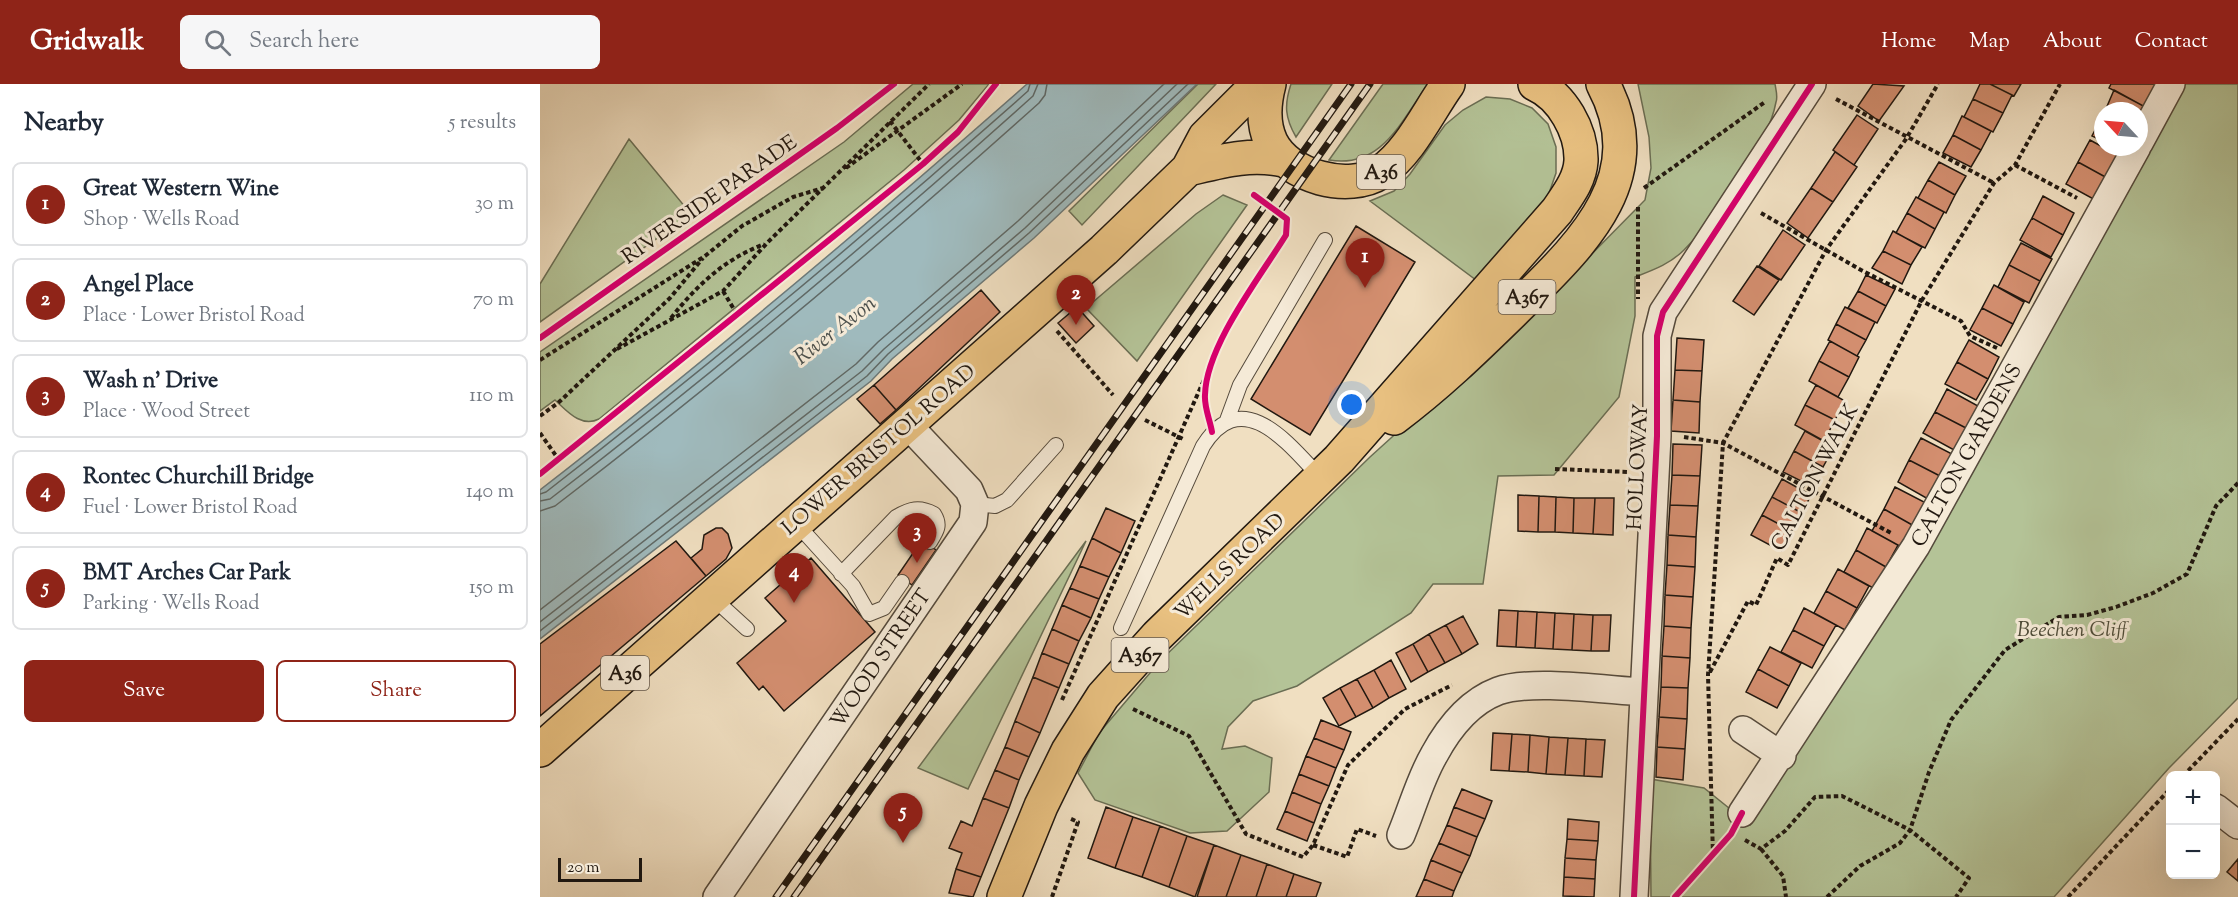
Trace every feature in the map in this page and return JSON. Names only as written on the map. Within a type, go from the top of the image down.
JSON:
[{"type":"main road","name":"LOWER BRISTOL ROAD","points":[[540,750],[906,423],[1095,258],[1188,170],[1205,137],[1258,84]]},
{"type":"main road","points":[[1269,84],[1264,102],[1266,125],[1272,143],[1284,160]]},
{"type":"main road","name":"WELLS ROAD","points":[[1005,897],[1041,806],[1068,751],[1103,696],[1156,636],[1330,468],[1541,229],[1574,186],[1581,160],[1576,132],[1565,108],[1547,89],[1535,84]]},
{"type":"main road","name":"WELLS ROAD","points":[[1330,468],[1440,384],[1571,255],[1594,227],[1610,196],[1620,159],[1619,124],[1603,84]]},
{"type":"main road","name":"A36","points":[[1284,160],[1318,178],[1338,181],[1360,180],[1380,172],[1399,155],[1452,86]]},
{"type":"main road","name":"LOWER BRISTOL ROAD","points":[[1188,170],[1242,156],[1261,155],[1284,160]]},
{"type":"street","name":"HOLLOWAY","points":[[1634,897],[1657,436],[1657,336],[1663,312],[1812,84]]},
{"type":"street","points":[[2148,126],[2171,84]]},
{"type":"street","name":"CALTON GARDENS","points":[[1741,826],[1782,756],[1916,546],[2132,156]]},
{"type":"street","points":[[906,423],[969,490],[975,504]]},
{"type":"street","name":"WOOD STREET","points":[[717,897],[770,834],[973,522],[975,504]]},
{"type":"street","points":[[1401,835],[1433,756],[1449,729],[1471,707],[1498,692],[1522,686],[1644,692]]},
{"type":"street","points":[[1743,730],[1782,756]]},
{"type":"street","points":[[2220,811],[2238,825]]},
{"type":"lane","points":[[1226,423],[1240,385],[1326,240]]},
{"type":"lane","points":[[1121,628],[1203,446],[1212,432],[1226,423],[1242,418],[1262,423],[1330,468]]},
{"type":"lane","points":[[975,504],[995,506],[1007,500],[1056,445]]},
{"type":"lane","points":[[842,574],[896,517],[906,511],[915,508],[934,513],[938,520],[938,530],[930,542]]},
{"type":"lane","points":[[795,522],[854,586],[869,614],[884,608],[902,582]]},
{"type":"lane","points":[[711,596],[747,628]]},
{"type":"path","points":[[617,349],[723,291],[768,242],[929,84]]},
{"type":"path","points":[[835,175],[962,84]]},
{"type":"path","points":[[1642,190],[1767,100]]},
{"type":"path","points":[[1846,105],[1906,139],[1994,183]]},
{"type":"path","points":[[890,121],[923,164]]},
{"type":"path","points":[[914,172],[931,158]]},
{"type":"path","points":[[2015,165],[2102,212]]},
{"type":"path","points":[[1640,196],[1642,178]]},
{"type":"path","points":[[540,360],[705,256],[742,226],[793,197],[825,187]]},
{"type":"path","points":[[1638,203],[1638,310]]},
{"type":"path","points":[[1762,213],[1826,250],[1961,321],[1970,336],[2019,358]]},
{"type":"path","points":[[1057,710],[1223,337],[1287,235],[1287,219]]},
{"type":"path","points":[[669,319],[702,282],[736,255],[768,242]]},
{"type":"path","points":[[540,416],[617,349],[670,298],[705,256]]},
{"type":"path","points":[[723,291],[738,316]]},
{"type":"path","points":[[729,323],[748,308]]},
{"type":"path","points":[[1054,328],[1113,395]]},
{"type":"path","points":[[1212,361],[1204,396],[1212,432]]},
{"type":"path","points":[[1145,420],[1170,434]]},
{"type":"path","points":[[540,433],[559,460]]},
{"type":"path","points":[[1717,441],[1894,535]]},
{"type":"path","points":[[549,467],[567,453]]},
{"type":"path","points":[[1555,469],[1610,471]]},
{"type":"path","points":[[1827,897],[1860,866],[1900,843],[1910,830],[1929,772],[1951,720],[2005,650],[2059,617],[2086,615],[2116,607],[2153,594],[2187,574],[2216,506],[2238,483]]},
{"type":"path","points":[[1133,709],[1189,736],[1246,834],[1303,857],[1313,845],[1348,765],[1405,709],[1455,684]]},
{"type":"path","points":[[2188,771],[2238,719]]},
{"type":"path","points":[[2068,897],[2166,793]]},
{"type":"path","points":[[1761,849],[1785,831],[1815,797],[1842,796],[1910,830],[1969,878],[1956,897]]},
{"type":"path","points":[[1041,806],[1078,822],[1052,897]]},
{"type":"path","points":[[1705,864],[1741,826],[1783,876],[1786,897]]},
{"type":"path","points":[[1313,845],[1347,857],[1357,829],[1360,830]]},
{"type":"green space","points":[[913,84],[989,84],[959,120],[904,170],[599,419],[580,420],[555,400],[540,411],[540,352],[844,142]]},
{"type":"green space","points":[[1198,84],[1216,84],[1082,225],[1069,211]]},
{"type":"green space","points":[[1291,84],[1332,84],[1296,137],[1287,111],[1287,98]]},
{"type":"green space","points":[[1383,84],[1428,84],[1399,127],[1376,150],[1363,157],[1347,161],[1329,160]]},
{"type":"green space","points":[[1638,84],[1775,84],[1777,98],[1771,120],[1752,160],[1725,201],[1697,237],[1673,259],[1635,277],[1635,316],[1619,397],[1554,475],[1498,476],[1483,584],[1433,584],[1411,613],[1297,686],[1253,701],[1228,727],[1222,749],[1245,746],[1272,758],[1269,792],[1227,831],[1190,833],[1095,800],[1078,773],[1099,733],[1161,660],[1370,457],[1573,273],[1645,200],[1651,168],[1649,137]]},
{"type":"green space","name":"Beechen Cliff","points":[[2179,84],[2238,84],[2238,698],[2166,771],[2054,897],[1651,897],[1650,779],[1704,788],[1750,825],[1925,550],[2140,156],[2148,156],[2148,141]]},
{"type":"green space","points":[[1486,97],[1510,99],[1532,108],[1548,124],[1556,147],[1556,173],[1548,196],[1476,280],[1370,201],[1394,191],[1410,174],[1445,125],[1463,110]]},
{"type":"green space","points":[[629,139],[691,214],[540,322],[540,284]]},
{"type":"green space","points":[[1223,195],[1247,205],[1137,361],[1086,308],[1196,214]]},
{"type":"green space","points":[[1086,541],[968,789],[918,768]]},
{"type":"water","name":"River Avon","points":[[1027,84],[1197,84],[1034,238],[892,359],[871,381],[540,639],[540,490],[786,291]]},
{"type":"building","points":[[1873,84],[1904,86],[1879,121],[1858,106]]},
{"type":"building","points":[[1980,84],[1990,84],[2012,95],[2003,113],[1973,99]]},
{"type":"building","points":[[1990,84],[2021,84],[2014,96]]},
{"type":"building","points":[[2111,84],[2156,84],[2148,105],[2148,102],[2136,102],[2109,88]]},
{"type":"building","points":[[2114,90],[2136,102],[2109,102]]},
{"type":"building","points":[[1973,99],[2003,113],[1993,132],[1964,117]]},
{"type":"building","points":[[1857,115],[1878,129],[1854,165],[1833,150]]},
{"type":"building","points":[[1962,116],[1991,131],[1981,150],[1953,135]]},
{"type":"building","points":[[1953,135],[1981,150],[1971,167],[1943,153]]},
{"type":"building","points":[[2090,140],[2094,142],[2094,156],[2121,157],[2109,179],[2078,162]]},
{"type":"building","points":[[1835,152],[1857,167],[1833,202],[1811,188]]},
{"type":"building","points":[[1939,162],[1966,176],[1955,195],[1928,180]]},
{"type":"building","points":[[2078,162],[2109,179],[2097,201],[2066,184]]},
{"type":"building","points":[[1928,180],[1955,195],[1946,213],[1918,198]]},
{"type":"building","points":[[1811,188],[1833,202],[1808,238],[1787,223]]},
{"type":"building","points":[[2043,196],[2074,213],[2063,235],[2032,218]]},
{"type":"building","points":[[1916,197],[1944,212],[1935,229],[1907,213]]},
{"type":"building","points":[[1907,213],[1935,229],[1925,248],[1896,233]]},
{"type":"building","points":[[2032,218],[2063,235],[2051,257],[2020,240]]},
{"type":"building","points":[[1356,226],[1415,262],[1310,435],[1251,399]]},
{"type":"building","points":[[1783,230],[1805,245],[1781,280],[1759,266]]},
{"type":"building","points":[[1893,231],[1922,247],[1911,265],[1883,251]]},
{"type":"building","points":[[2021,243],[2052,259],[2040,281],[2009,265]]},
{"type":"building","points":[[1883,251],[1911,265],[1902,284],[1872,268]]},
{"type":"building","points":[[2009,265],[2040,281],[2029,303],[1998,287]]},
{"type":"building","points":[[1757,266],[1779,280],[1754,315],[1733,301]]},
{"type":"building","points":[[1866,275],[1895,289],[1886,306],[1858,291]]},
{"type":"building","points":[[1994,285],[2024,302],[2013,324],[1982,308]]},
{"type":"building","points":[[981,290],[1000,312],[896,410],[874,385]]},
{"type":"building","points":[[1858,291],[1886,306],[1877,323],[1848,308]]},
{"type":"building","points":[[1077,307],[1094,326],[1076,343],[1058,323]]},
{"type":"building","points":[[1845,307],[1875,322],[1866,340],[1836,324]]},
{"type":"building","points":[[1982,308],[2013,324],[2001,346],[1970,330]]},
{"type":"building","points":[[1836,324],[1866,340],[1857,356],[1828,340]]},
{"type":"building","points":[[1677,338],[1704,340],[1702,371],[1675,370]]},
{"type":"building","points":[[1969,340],[1999,357],[1988,379],[1957,362]]},
{"type":"building","points":[[1830,341],[1859,357],[1849,377],[1819,361]]},
{"type":"building","points":[[1819,361],[1849,377],[1838,397],[1809,381]]},
{"type":"building","points":[[1957,362],[1988,379],[1976,400],[1945,384]]},
{"type":"building","points":[[1675,370],[1702,371],[1700,402],[1673,400]]},
{"type":"building","points":[[874,385],[896,410],[880,424],[857,399]]},
{"type":"building","points":[[1816,385],[1845,401],[1835,420],[1805,405]]},
{"type":"building","points":[[1947,389],[1978,406],[1966,428],[1935,412]]},
{"type":"building","points":[[1673,400],[1700,402],[1699,433],[1671,431]]},
{"type":"building","points":[[1805,405],[1835,420],[1824,441],[1795,425]]},
{"type":"building","points":[[1935,412],[1966,428],[1954,450],[1923,433]]},
{"type":"building","points":[[1805,431],[1834,447],[1823,467],[1794,451]]},
{"type":"building","points":[[1921,438],[1952,454],[1940,476],[1909,460]]},
{"type":"building","points":[[1673,444],[1702,445],[1700,476],[1672,475]]},
{"type":"building","points":[[1794,451],[1823,467],[1813,487],[1783,472]]},
{"type":"building","points":[[1909,460],[1940,476],[1928,499],[1898,482]]},
{"type":"building","points":[[1672,475],[1700,476],[1698,506],[1670,505]]},
{"type":"building","points":[[1782,479],[1811,495],[1802,513],[1772,497]]},
{"type":"building","points":[[1895,487],[1926,503],[1914,526],[1884,509]]},
{"type":"building","points":[[1518,495],[1539,496],[1538,532],[1518,531]]},
{"type":"building","points":[[1539,496],[1556,497],[1555,532],[1538,532]]},
{"type":"building","points":[[1556,497],[1574,498],[1573,533],[1555,532]]},
{"type":"building","points":[[1772,497],[1802,513],[1792,531],[1762,515]]},
{"type":"building","points":[[1574,498],[1595,498],[1593,534],[1573,533]]},
{"type":"building","points":[[1595,498],[1614,498],[1613,535],[1593,534]]},
{"type":"building","points":[[1670,505],[1698,506],[1696,537],[1668,535]]},
{"type":"building","points":[[1106,508],[1135,521],[1121,553],[1092,538]]},
{"type":"building","points":[[1884,509],[1914,526],[1903,548],[1872,531]]},
{"type":"building","points":[[1762,515],[1792,531],[1781,551],[1751,535]]},
{"type":"building","points":[[716,528],[722,528],[728,534],[732,548],[726,559],[706,576],[691,558],[702,549],[704,535]]},
{"type":"building","points":[[1867,528],[1898,545],[1886,567],[1856,550]]},
{"type":"building","points":[[1668,535],[1696,537],[1695,567],[1667,565]]},
{"type":"building","points":[[1092,538],[1121,553],[1109,577],[1080,566]]},
{"type":"building","points":[[922,540],[936,550],[912,585],[898,575]]},
{"type":"building","points":[[676,541],[706,576],[540,716],[540,644]]},
{"type":"building","points":[[1856,550],[1886,567],[1875,589],[1844,572]]},
{"type":"building","points":[[811,558],[875,632],[784,711],[763,686],[759,690],[737,663],[786,621],[765,598]]},
{"type":"building","points":[[1667,565],[1695,567],[1693,597],[1665,595]]},
{"type":"building","points":[[1080,566],[1109,577],[1099,599],[1070,588]]},
{"type":"building","points":[[1838,569],[1869,586],[1857,608],[1826,591]]},
{"type":"building","points":[[1070,588],[1099,599],[1091,618],[1062,605]]},
{"type":"building","points":[[1826,591],[1857,608],[1845,630],[1814,613]]},
{"type":"building","points":[[1665,595],[1693,597],[1691,628],[1664,626]]},
{"type":"building","points":[[1062,605],[1091,618],[1079,641],[1052,629]]},
{"type":"building","points":[[1804,608],[1836,625],[1824,646],[1793,630]]},
{"type":"building","points":[[1499,610],[1518,611],[1516,647],[1497,646]]},
{"type":"building","points":[[1518,611],[1537,612],[1535,648],[1516,647]]},
{"type":"building","points":[[1537,612],[1555,613],[1553,649],[1535,648]]},
{"type":"building","points":[[1555,613],[1574,614],[1572,650],[1553,649]]},
{"type":"building","points":[[1574,614],[1593,615],[1591,651],[1572,650]]},
{"type":"building","points":[[1593,615],[1611,615],[1609,651],[1591,651]]},
{"type":"building","points":[[1463,616],[1478,644],[1462,654],[1446,625]]},
{"type":"building","points":[[1446,625],[1462,654],[1445,663],[1429,634]]},
{"type":"building","points":[[1664,626],[1691,628],[1690,658],[1662,656]]},
{"type":"building","points":[[1052,629],[1079,641],[1069,664],[1042,653]]},
{"type":"building","points":[[1793,630],[1824,646],[1812,668],[1781,652]]},
{"type":"building","points":[[1429,634],[1445,663],[1428,672],[1413,644]]},
{"type":"building","points":[[1413,644],[1428,672],[1411,682],[1396,653]]},
{"type":"building","points":[[1770,647],[1801,663],[1789,686],[1758,669]]},
{"type":"building","points":[[1042,653],[1069,664],[1059,688],[1033,677]]},
{"type":"building","points":[[1662,656],[1690,658],[1688,688],[1661,687]]},
{"type":"building","points":[[1391,660],[1406,689],[1389,698],[1374,670]]},
{"type":"building","points":[[1758,669],[1789,686],[1777,708],[1746,692]]},
{"type":"building","points":[[1374,670],[1389,698],[1373,708],[1357,679]]},
{"type":"building","points":[[1033,677],[1059,688],[1040,733],[1015,721]]},
{"type":"building","points":[[1357,679],[1373,708],[1356,717],[1340,688]]},
{"type":"building","points":[[1661,687],[1688,688],[1687,719],[1659,717]]},
{"type":"building","points":[[1340,688],[1356,717],[1339,726],[1323,698]]},
{"type":"building","points":[[1659,717],[1687,719],[1685,749],[1657,747]]},
{"type":"building","points":[[1321,720],[1351,732],[1344,750],[1314,738]]},
{"type":"building","points":[[1015,721],[1040,733],[1029,757],[1005,747]]},
{"type":"building","points":[[1493,733],[1512,734],[1509,771],[1491,770]]},
{"type":"building","points":[[1512,734],[1530,735],[1528,772],[1509,771]]},
{"type":"building","points":[[1530,735],[1549,737],[1546,774],[1528,772]]},
{"type":"building","points":[[1549,737],[1568,738],[1565,775],[1546,774]]},
{"type":"building","points":[[1314,738],[1344,750],[1336,768],[1306,756]]},
{"type":"building","points":[[1568,738],[1586,739],[1584,776],[1565,775]]},
{"type":"building","points":[[1586,739],[1605,740],[1602,777],[1584,776]]},
{"type":"building","points":[[1005,747],[1029,757],[1019,780],[995,770]]},
{"type":"building","points":[[1657,747],[1685,749],[1683,780],[1656,777]]},
{"type":"building","points":[[1306,756],[1336,768],[1329,786],[1299,774]]},
{"type":"building","points":[[995,770],[1019,780],[1009,808],[983,798]]},
{"type":"building","points":[[1299,774],[1329,786],[1321,804],[1292,792]]},
{"type":"building","points":[[1462,789],[1492,801],[1485,819],[1454,807]]},
{"type":"building","points":[[1292,792],[1321,804],[1314,823],[1285,811]]},
{"type":"building","points":[[983,798],[1009,808],[981,877],[956,869],[962,853],[949,848],[961,821],[972,826]]},
{"type":"building","points":[[1106,807],[1133,817],[1115,868],[1088,858]]},
{"type":"building","points":[[1454,807],[1485,819],[1477,837],[1447,825]]},
{"type":"building","points":[[1285,811],[1314,823],[1307,841],[1277,829]]},
{"type":"building","points":[[1133,817],[1160,826],[1142,877],[1115,868]]},
{"type":"building","points":[[1568,819],[1599,822],[1598,841],[1567,839]]},
{"type":"building","points":[[1447,825],[1477,837],[1470,856],[1439,843]]},
{"type":"building","points":[[1160,826],[1187,836],[1169,887],[1142,877]]},
{"type":"building","points":[[1187,836],[1214,845],[1195,897],[1169,887]]},
{"type":"building","points":[[1567,839],[1598,841],[1596,860],[1565,858]]},
{"type":"building","points":[[1439,843],[1470,856],[1462,873],[1431,860]]},
{"type":"building","points":[[1214,845],[1241,855],[1226,897],[1197,897]]},
{"type":"building","points":[[1241,855],[1267,864],[1256,897],[1226,897]]},
{"type":"building","points":[[1565,858],[1596,860],[1595,879],[1564,877]]},
{"type":"building","points":[[2238,859],[2238,881],[2227,872]]},
{"type":"building","points":[[1431,860],[1462,873],[1454,891],[1424,879]]},
{"type":"building","points":[[1267,864],[1294,874],[1286,897],[1256,897]]},
{"type":"building","points":[[956,869],[981,877],[973,897],[949,893]]},
{"type":"building","points":[[1294,874],[1321,883],[1316,897],[1286,897]]},
{"type":"building","points":[[1564,877],[1595,879],[1594,897],[1563,896]]},
{"type":"building","points":[[1424,879],[1454,891],[1452,897],[1416,897]]},
{"type":"railway","points":[[776,897],[1351,84]]},
{"type":"railway","points":[[794,897],[1370,84]]},
{"type":"cycle path","name":"RIVERSIDE PARADE","points":[[540,338],[837,128],[894,84]]},
{"type":"cycle path","points":[[540,474],[923,164],[958,132],[996,84]]},
{"type":"cycle path","points":[[1634,897],[1657,436],[1657,336],[1663,312],[1812,84]]},
{"type":"cycle path","points":[[1212,432],[1205,395],[1214,355],[1236,312],[1286,235],[1287,219],[1254,195]]},
{"type":"cycle path","points":[[1675,897],[1731,834],[1742,813]]},
{"type":"place","name":"Great Western Wine","points":[[1365,288]]},
{"type":"place","name":"Angel Place","points":[[1076,325]]},
{"type":"place","name":"Wash n' Drive","points":[[917,563]]},
{"type":"place","name":"Rontec Churchill Bridge","points":[[794,603]]},
{"type":"place","name":"BMT Arches Car Park","points":[[903,843]]}]
